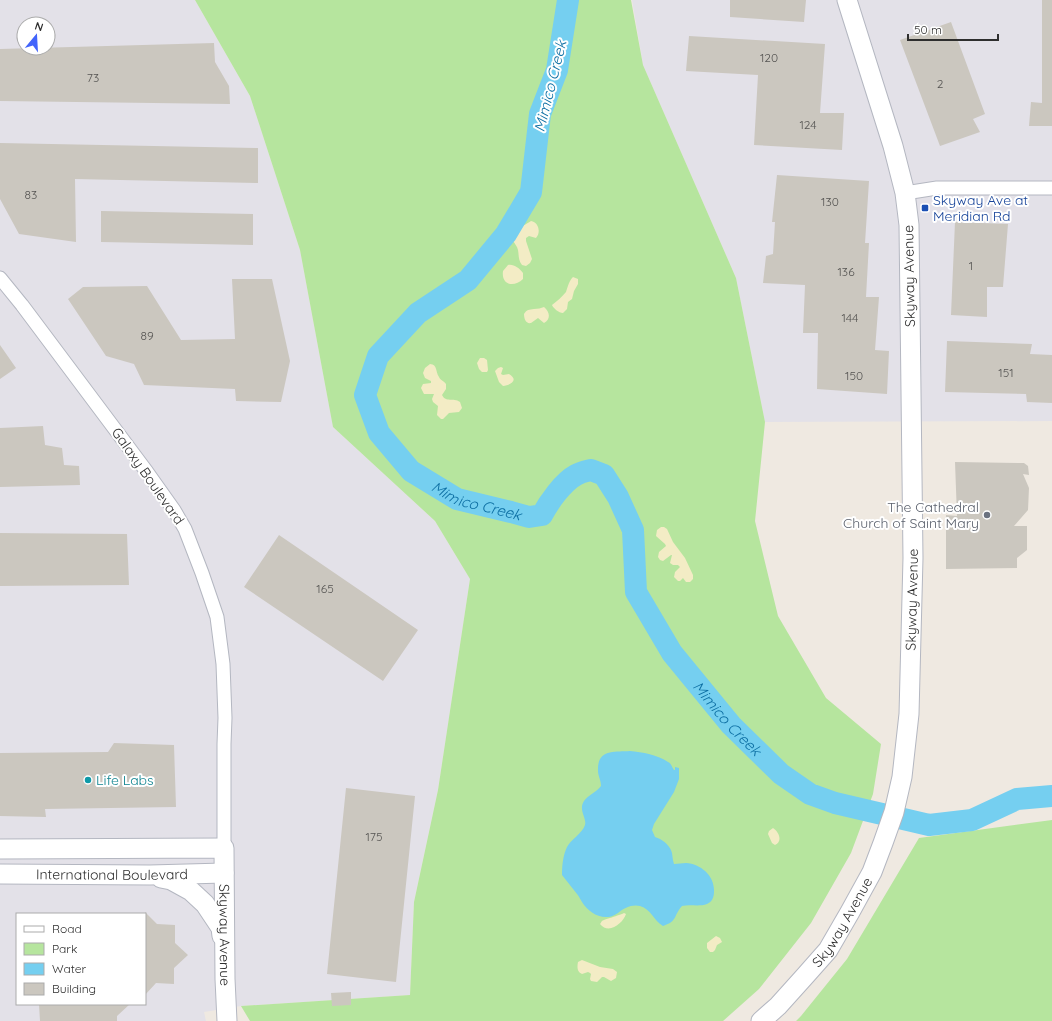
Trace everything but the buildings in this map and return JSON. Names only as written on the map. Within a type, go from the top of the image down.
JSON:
[{"type":"street","name":"Skyway Avenue","points":[[761,1021],[778,1006],[828,950],[872,872],[894,812],[902,777],[909,714],[913,558],[909,225],[905,193],[890,135],[847,0]]},
{"type":"street","points":[[905,193],[937,188],[1052,188]]},
{"type":"street","name":"Galaxy Boulevard","points":[[0,278],[22,305],[147,472],[185,528],[217,618],[223,664],[225,718],[224,848]]},
{"type":"street","name":"Skyway Avenue","points":[[224,848],[225,979],[227,1021]]},
{"type":"street","name":"International Boulevard","points":[[0,849],[224,848]]},
{"type":"street","name":"International Boulevard","points":[[0,874],[150,875],[224,873]]},
{"type":"street","points":[[150,875],[171,880],[191,890],[205,904],[221,928],[225,950]]},
{"type":"shaded area","points":[[0,0],[195,0],[250,96],[300,250],[333,427],[435,521],[470,579],[438,790],[414,902],[410,995],[241,1006],[204,1012],[206,1021],[0,1021]]},
{"type":"shaded area","points":[[632,0],[1052,0],[1052,421],[765,422],[736,278],[643,65]]},
{"type":"green space","points":[[195,0],[631,0],[643,65],[736,278],[765,422],[755,521],[778,616],[826,698],[881,744],[873,794],[851,853],[811,923],[759,989],[723,1021],[250,1021],[241,1006],[410,995],[414,902],[438,790],[470,579],[435,521],[333,427],[300,250],[250,96]]},
{"type":"green space","points":[[1052,820],[1052,1021],[796,1021],[847,959],[919,838]]},
{"type":"sand","points":[[531,221],[536,223],[539,231],[536,238],[529,236],[526,238],[532,259],[526,266],[522,265],[519,259],[518,249],[512,238],[515,232]]},
{"type":"sand","points":[[508,265],[514,266],[523,273],[523,279],[516,284],[509,284],[504,279],[503,271]]},
{"type":"sand","points":[[573,277],[578,279],[578,284],[572,299],[568,302],[567,309],[561,313],[552,305],[566,292]]},
{"type":"sand","points":[[544,307],[548,311],[549,317],[544,323],[538,318],[531,323],[528,323],[524,318],[526,311]]},
{"type":"sand","points":[[480,358],[487,360],[487,372],[482,372],[479,369],[477,363]]},
{"type":"sand","points":[[430,364],[435,367],[438,375],[446,384],[446,389],[442,395],[446,399],[460,402],[462,408],[459,412],[449,413],[443,419],[437,415],[438,406],[432,399],[434,394],[424,394],[421,388],[423,384],[431,383],[431,381],[425,378],[423,373],[425,368]]},
{"type":"sand","points":[[501,367],[503,368],[501,374],[509,374],[514,380],[509,385],[503,386],[499,382],[495,371]]},
{"type":"sand","points":[[661,527],[667,529],[673,542],[685,558],[693,575],[693,579],[690,582],[686,582],[683,578],[678,581],[674,577],[675,572],[680,567],[670,563],[672,555],[663,561],[658,557],[659,552],[666,546],[656,536],[657,530]]},
{"type":"sand","points":[[773,828],[779,836],[779,841],[775,845],[772,843],[768,834]]},
{"type":"sand","points":[[624,913],[626,914],[622,921],[611,928],[604,927],[600,924],[603,920]]},
{"type":"sand","points":[[716,936],[720,938],[722,942],[717,945],[713,952],[710,952],[707,948],[707,943]]},
{"type":"sand","points":[[582,960],[600,967],[613,969],[617,972],[616,978],[611,981],[602,977],[597,982],[591,981],[590,973],[588,972],[582,974],[578,971],[578,962]]},
{"type":"water","points":[[630,751],[655,756],[671,764],[674,770],[675,767],[679,768],[679,779],[674,792],[654,824],[652,830],[655,837],[662,840],[670,848],[674,864],[686,863],[702,868],[710,876],[714,886],[714,896],[710,902],[704,905],[682,906],[673,920],[663,926],[650,912],[640,906],[628,907],[613,916],[607,917],[602,917],[593,913],[585,906],[562,875],[563,861],[567,847],[585,825],[582,804],[601,786],[598,775],[598,764],[600,759],[603,755],[608,753]]},
{"type":"waterway","name":"Mimico Creek","points":[[568,0],[557,70],[540,114],[531,192],[506,234],[468,280],[418,313],[378,356],[365,395],[379,433],[411,471],[457,499],[529,517],[542,515],[552,498],[561,487],[576,475],[591,470],[604,475],[618,497],[633,530],[636,592],[672,653],[731,725],[781,774],[810,794],[835,803],[929,825],[972,820],[1017,799],[1052,796]]},
{"type":"place","name":"Skyway Ave at Meridian Rd","points":[[925,208]]},
{"type":"place","name":"The Cathedral Church of Saint Mary","points":[[987,515]]},
{"type":"place","name":"Life Labs","points":[[88,780]]}]
